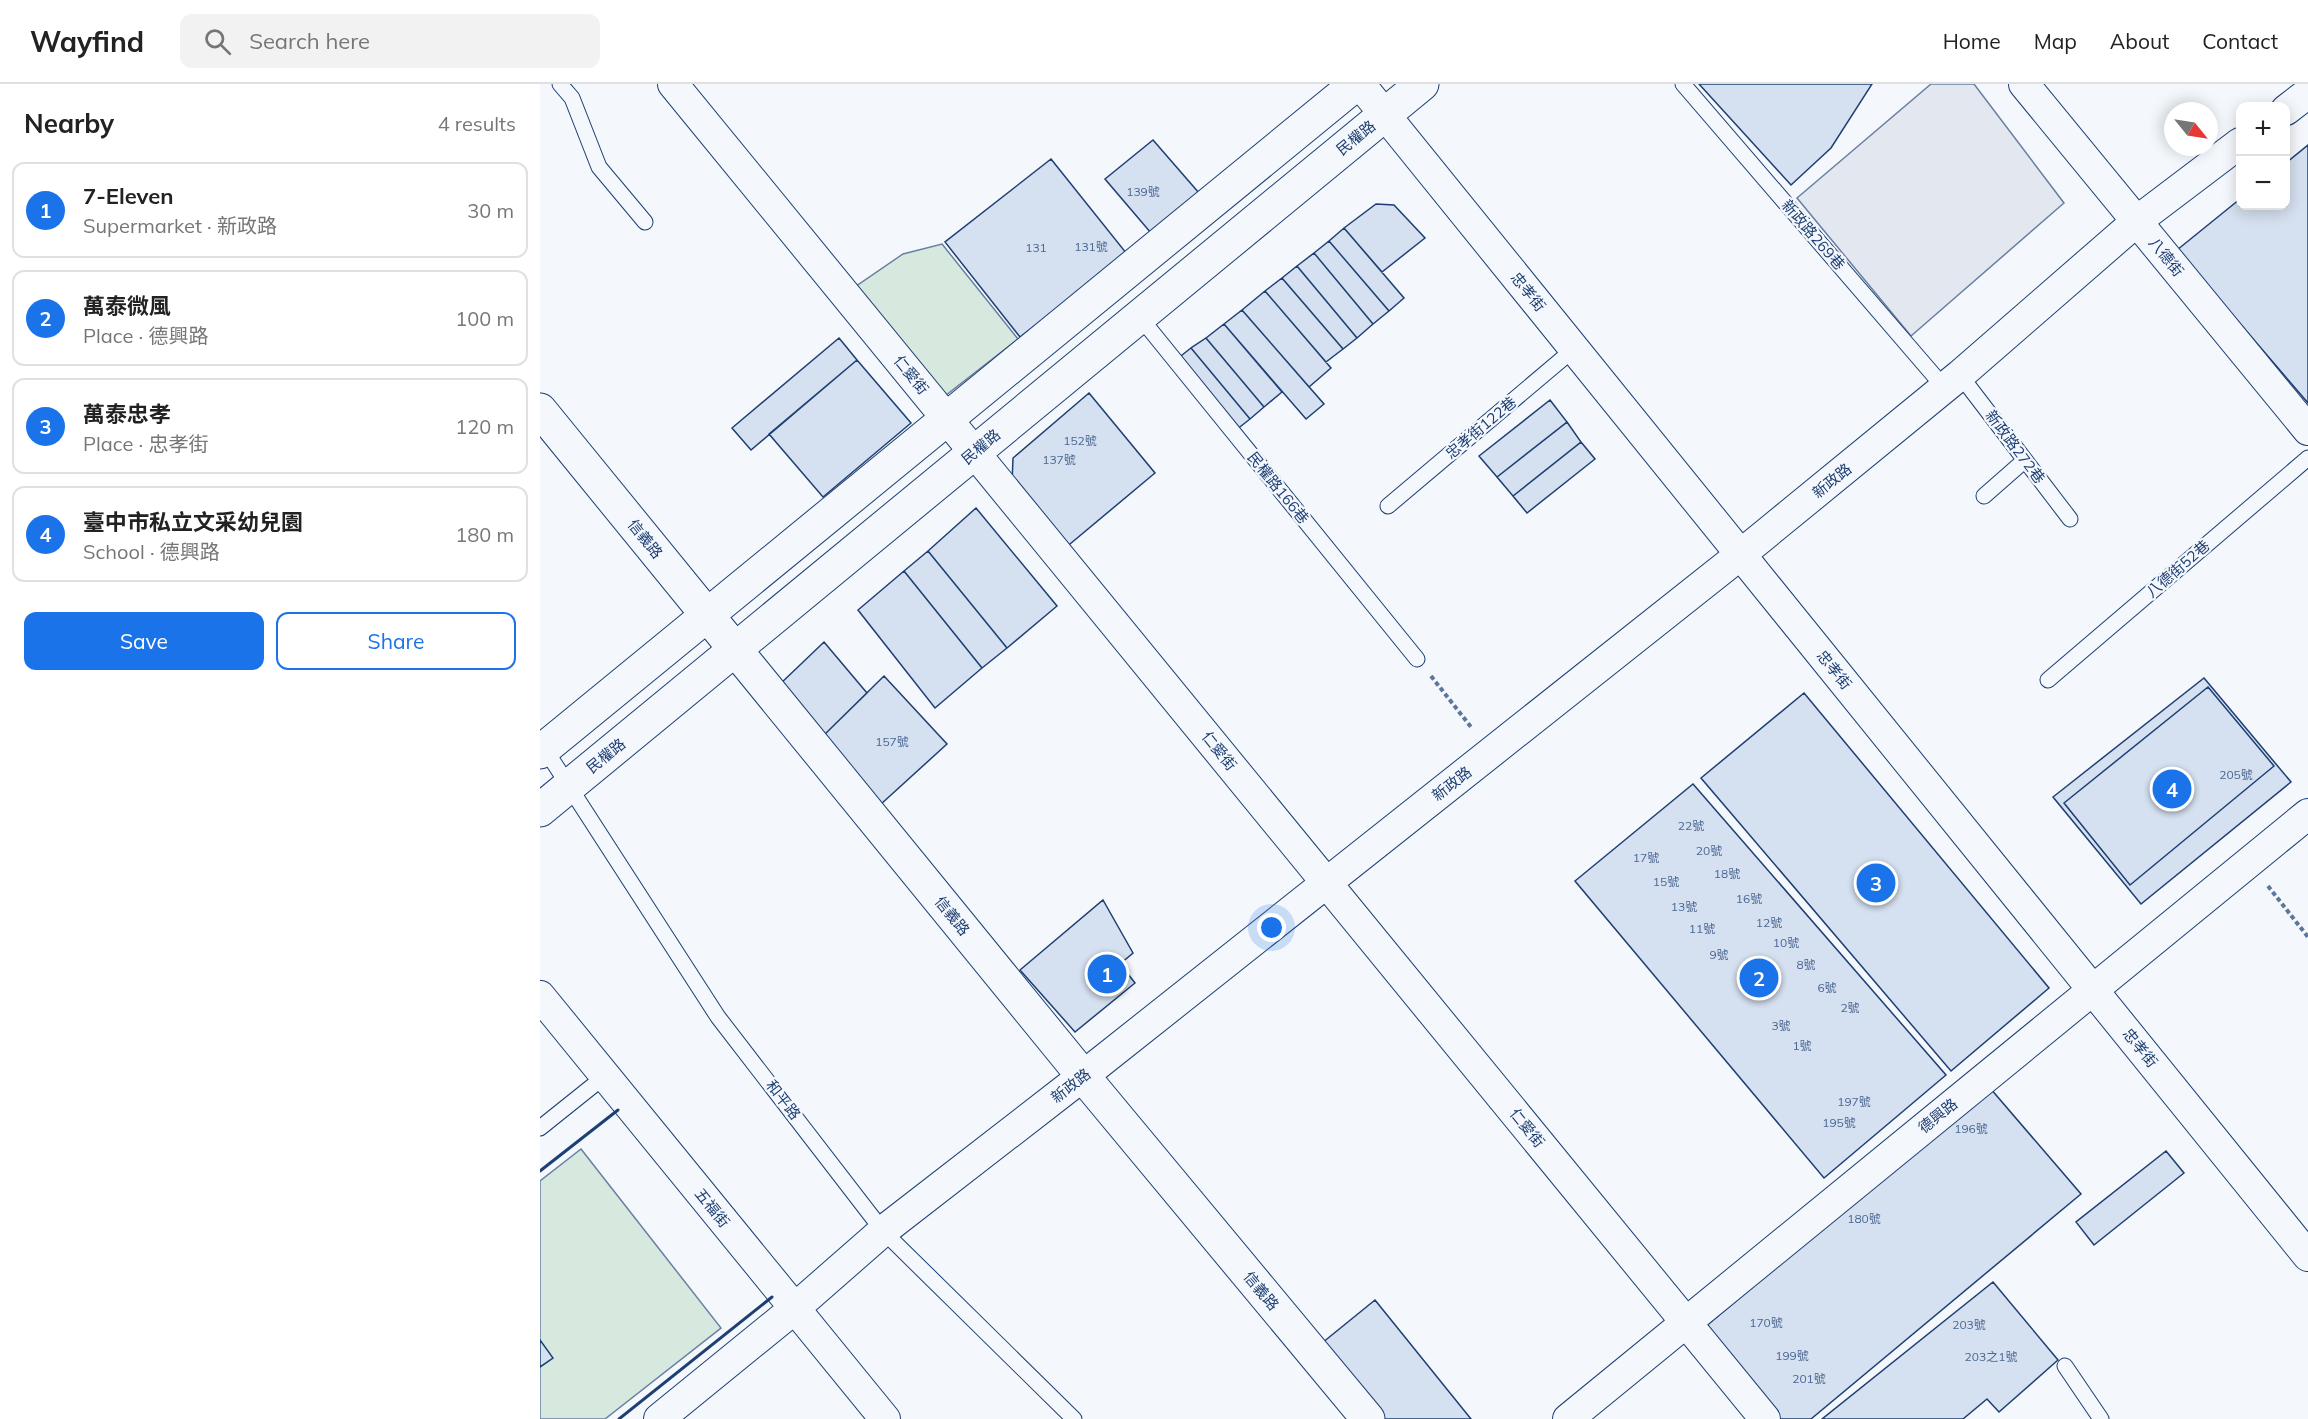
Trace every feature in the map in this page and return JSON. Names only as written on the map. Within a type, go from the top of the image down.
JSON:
[{"type":"street","name":"仁愛街","points":[[673,84],[1765,1419]]},
{"type":"street","points":[[542,747],[1358,84]]},
{"type":"street","name":"忠孝街","points":[[1358,84],[2308,1256]]},
{"type":"street","name":"民權路","points":[[540,810],[1422,84]]},
{"type":"street","name":"八德街","points":[[2024,84],[2308,430]]},
{"type":"street","points":[[2290,107],[2308,93]]},
{"type":"street","name":"新政路","points":[[659,1419],[794,1309],[883,1231],[1083,1076],[1847,469],[2137,221],[2236,148]]},
{"type":"street","name":"信義路","points":[[540,410],[1083,1076],[1368,1419]]},
{"type":"street","name":"德興路","points":[[1568,1419],[2308,814]]},
{"type":"street","name":"五福街","points":[[540,996],[885,1419]]},
{"type":"lane","points":[[560,84],[572,98],[599,167],[645,222]]},
{"type":"lane","name":"新政路269巷","points":[[1683,84],[1952,380]]},
{"type":"lane","name":"民權路166巷","points":[[1139,316],[1417,659]]},
{"type":"lane","name":"忠孝街122巷","points":[[1388,506],[1574,349]]},
{"type":"lane","name":"新政路272巷","points":[[1952,380],[2025,460],[2070,519]]},
{"type":"lane","name":"八德街52巷","points":[[2048,680],[2308,458]]},
{"type":"lane","points":[[1984,496],[2025,460]]},
{"type":"lane","name":"和平路","points":[[542,747],[718,1017],[883,1231],[1074,1419]]},
{"type":"lane","points":[[540,1128],[605,1076]]},
{"type":"lane","points":[[2065,1366],[2101,1419]]},
{"type":"path","points":[[1417,659],[1492,752]]},
{"type":"path","points":[[2249,862],[2308,937]]},
{"type":"shaded area","points":[[1931,84],[1974,84],[2064,203],[1911,336],[1797,198]]},
{"type":"shaded area","points":[[942,244],[1018,339],[941,399],[852,289],[903,254]]},
{"type":"shaded area","points":[[581,1149],[721,1328],[605,1419],[540,1419],[540,1181]]},
{"type":"building","points":[[1699,84],[1872,84],[1831,148],[1791,185]]},
{"type":"building","points":[[1153,140],[1199,193],[1151,233],[1105,179]]},
{"type":"building","points":[[2308,145],[2308,403],[2177,250],[2236,202],[2236,210],[2290,210],[2290,160]]},
{"type":"building","points":[[1051,159],[1127,254],[1020,337],[945,242]]},
{"type":"building","points":[[1376,204],[1394,205],[1425,238],[1382,272],[1344,228]]},
{"type":"building","points":[[1344,228],[1404,298],[1389,311],[1329,241]]},
{"type":"building","points":[[1329,241],[1389,311],[1373,324],[1314,253]]},
{"type":"building","points":[[1314,253],[1373,324],[1357,338],[1297,266]]},
{"type":"building","points":[[1297,266],[1357,338],[1343,349],[1282,278]]},
{"type":"building","points":[[1282,278],[1343,349],[1326,362],[1265,291]]},
{"type":"building","points":[[1265,291],[1331,368],[1309,387],[1242,310]]},
{"type":"building","points":[[1242,310],[1324,404],[1306,419],[1224,324]]},
{"type":"building","points":[[1224,324],[1282,392],[1264,407],[1206,338]]},
{"type":"building","points":[[839,338],[857,360],[751,450],[732,428]]},
{"type":"building","points":[[1206,338],[1264,407],[1250,419],[1191,348]]},
{"type":"building","points":[[1191,348],[1250,419],[1236,430],[1177,359]]},
{"type":"building","points":[[857,360],[911,423],[823,497],[769,434]]},
{"type":"building","points":[[1089,393],[1155,473],[1064,549],[1012,484],[1013,458]]},
{"type":"building","points":[[1550,400],[1567,422],[1497,477],[1479,456]]},
{"type":"building","points":[[1567,422],[1581,442],[1513,496],[1497,477]]},
{"type":"building","points":[[1581,442],[1595,459],[1527,513],[1513,496]]},
{"type":"building","points":[[976,508],[1057,606],[1007,648],[928,551]]},
{"type":"building","points":[[928,551],[1007,648],[982,668],[904,571]]},
{"type":"building","points":[[904,571],[982,668],[935,708],[858,610]]},
{"type":"building","points":[[824,642],[867,693],[822,737],[778,686]]},
{"type":"building","points":[[884,676],[947,744],[880,805],[822,737]]},
{"type":"building","points":[[2204,678],[2291,782],[2141,904],[2053,797]]},
{"type":"building","points":[[2208,687],[2274,766],[2130,885],[2064,803]]},
{"type":"building","points":[[1804,693],[2049,988],[1951,1071],[1701,778]]},
{"type":"building","points":[[1693,784],[1946,1075],[1824,1178],[1575,881]]},
{"type":"building","points":[[1103,900],[1133,953],[1120,964],[1135,983],[1075,1032],[1020,970]]},
{"type":"building","points":[[1990,1088],[2081,1194],[1811,1419],[1779,1419],[1705,1327]]},
{"type":"building","points":[[2166,1151],[2184,1173],[2094,1245],[2076,1222]]},
{"type":"building","points":[[1993,1282],[2058,1360],[1999,1412],[1987,1399],[1963,1419],[1822,1419]]},
{"type":"building","points":[[1375,1300],[1471,1419],[1384,1419],[1322,1343]]},
{"type":"building","points":[[540,1340],[553,1358],[540,1367]]},
{"type":"wall","points":[[540,1171],[618,1110]]},
{"type":"wall","points":[[619,1419],[772,1297]]},
{"type":"place","name":"臺中市私立文采幼兒園","points":[[2172,789]]},
{"type":"place","name":"萬泰忠孝","points":[[1876,883]]},
{"type":"place","name":"7-Eleven","points":[[1107,974]]},
{"type":"place","name":"萬泰微風","points":[[1759,978]]}]
